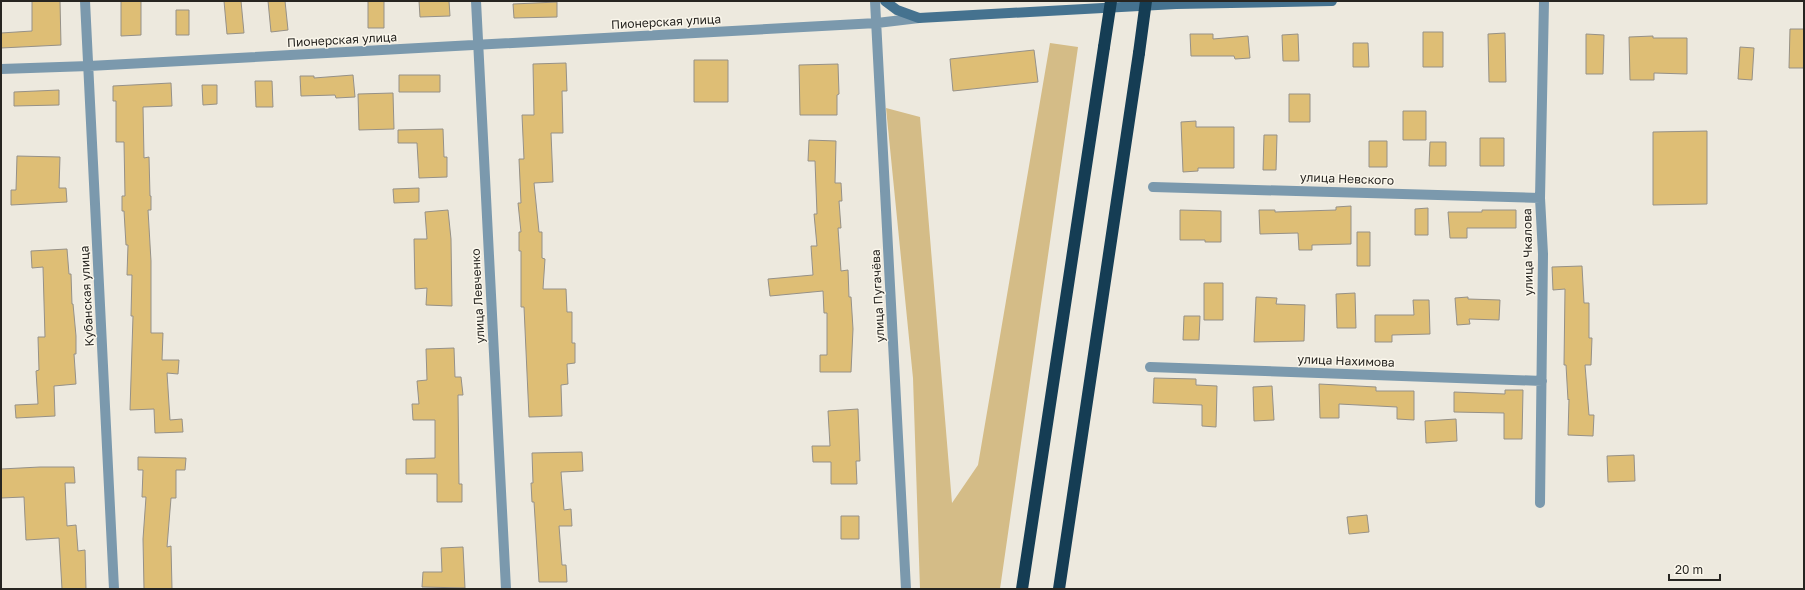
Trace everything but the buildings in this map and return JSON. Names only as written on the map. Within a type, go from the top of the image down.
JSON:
[{"type":"highway","points":[[1022,589],[1111,1]]},
{"type":"highway","points":[[1059,589],[1146,1]]},
{"type":"street","name":"Кубанская улица","points":[[85,1],[114,589]]},
{"type":"street","name":"улица Левченко","points":[[476,1],[506,589]]},
{"type":"street","name":"улица Пугачёва","points":[[875,1],[906,589]]},
{"type":"street","points":[[885,1],[897,10],[919,18]]},
{"type":"street","name":"Пионерская улица","points":[[1,69],[89,66],[478,46],[877,23],[919,18],[1176,4],[1332,1]]},
{"type":"street","name":"улица Чкалова","points":[[1540,503],[1542,254],[1540,198],[1544,1]]},
{"type":"street","name":"улица Невского","points":[[1153,187],[1540,198]]},
{"type":"street","name":"улица Нахимова","points":[[1150,367],[1542,381]]},
{"type":"shaded area","points":[[1050,43],[1078,47],[1000,589],[920,589],[913,378],[886,108],[920,117],[952,503],[978,465]]}]
